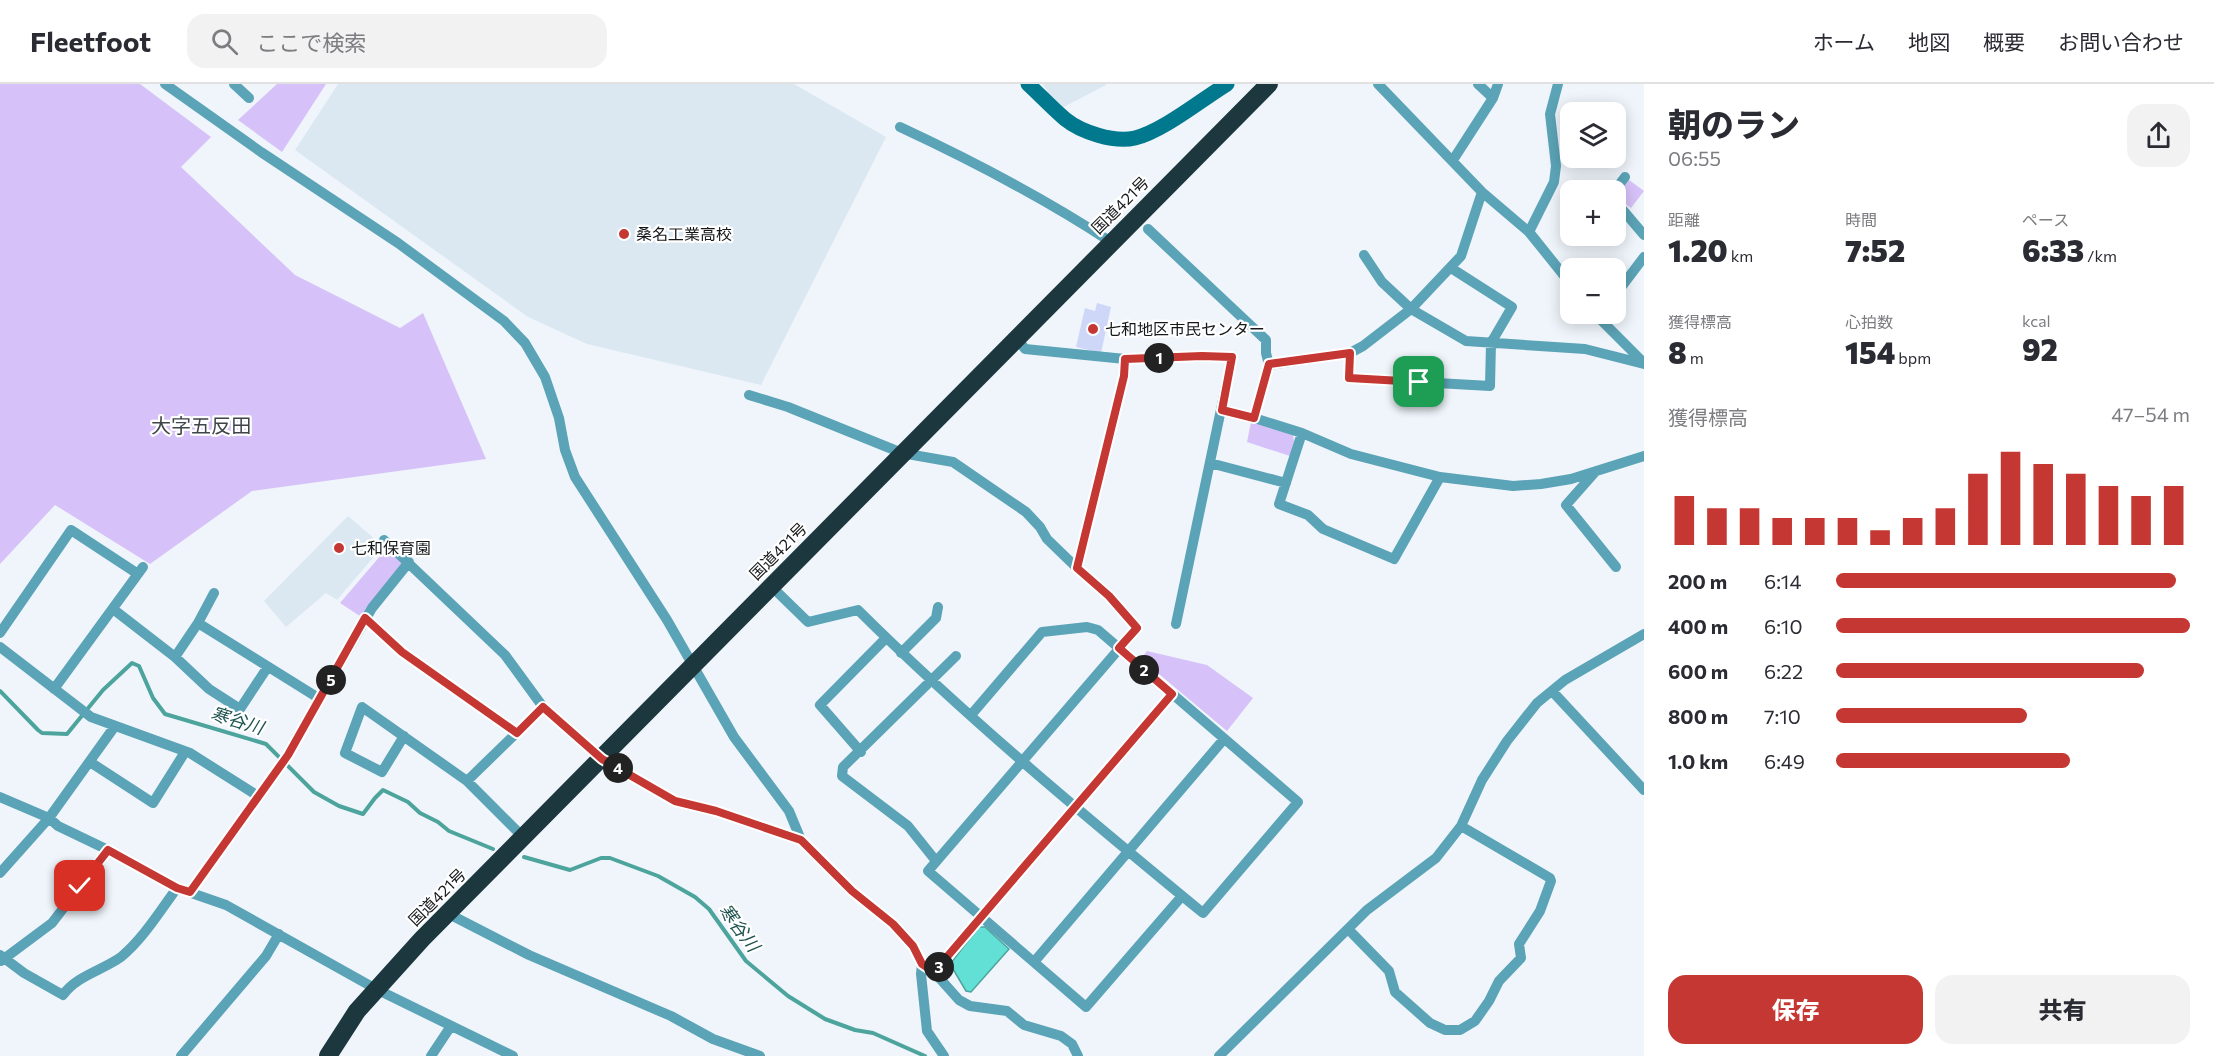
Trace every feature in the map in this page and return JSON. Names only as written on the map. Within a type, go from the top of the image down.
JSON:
[{"type":"highway","name":"国道421号","points":[[328,1056],[342,1032],[376,989],[447,913],[1269,84]]},
{"type":"street","points":[[165,84],[407,250],[504,321],[525,343],[545,377],[559,418],[565,450],[575,477],[667,620],[734,737],[789,811],[801,840],[852,891],[893,924],[913,946],[922,964],[934,972],[959,1000],[970,1006],[1007,1011],[1024,1025],[1061,1036],[1072,1044],[1078,1056]]},
{"type":"street","points":[[234,84],[249,98]]},
{"type":"street","points":[[1028,84],[1066,120],[1082,129],[1115,138],[1135,138],[1164,125],[1227,84]]},
{"type":"street","points":[[1378,84],[1482,192],[1529,232],[1560,271]]},
{"type":"street","points":[[1478,84],[1493,98]]},
{"type":"street","points":[[1453,160],[1493,98],[1498,84]]},
{"type":"street","points":[[1529,232],[1554,182],[1556,165],[1550,114],[1558,84]]},
{"type":"street","points":[[900,127],[954,152],[1075,218],[1111,242]]},
{"type":"street","points":[[1269,364],[1350,353],[1363,346],[1411,309],[1461,256],[1482,192]]},
{"type":"street","points":[[1626,214],[1644,235]]},
{"type":"street","points":[[1148,229],[1266,340],[1269,364],[1254,418]]},
{"type":"street","points":[[1364,255],[1382,282],[1411,309],[1466,340],[1585,349],[1644,364]]},
{"type":"street","points":[[1626,281],[1644,257]]},
{"type":"street","points":[[1350,353],[1349,378],[1490,386],[1491,343],[1512,307],[1451,268]]},
{"type":"street","points":[[1606,324],[1644,364]]},
{"type":"street","points":[[1016,337],[1025,349],[1125,359],[1232,357],[1176,624]]},
{"type":"street","points":[[1077,568],[1124,376],[1125,359]]},
{"type":"street","points":[[749,395],[788,407],[902,453],[953,462],[1026,512],[1040,527],[1047,539],[1109,596],[1137,628],[928,871],[1086,1007],[1182,896]]},
{"type":"street","points":[[1222,410],[1302,433],[1351,454],[1440,477],[1513,486],[1541,484],[1596,471],[1644,456]]},
{"type":"street","points":[[1302,433],[1279,504],[1308,515],[1323,529],[1394,559],[1440,477]]},
{"type":"street","points":[[1210,463],[1286,483]]},
{"type":"street","points":[[1596,471],[1566,505],[1616,567]]},
{"type":"street","points":[[0,633],[71,530],[141,570],[54,689]]},
{"type":"street","points":[[384,540],[505,655],[543,707],[602,759],[675,801],[716,811],[801,840]]},
{"type":"street","points":[[190,892],[281,767],[365,618],[409,562]]},
{"type":"street","points":[[771,586],[808,622],[858,610],[932,682],[1203,913],[1298,802],[1098,630],[1087,627],[1042,632],[971,715]]},
{"type":"street","points":[[175,657],[198,623],[214,592]]},
{"type":"street","points":[[902,653],[936,618],[938,607]]},
{"type":"street","points":[[113,609],[175,657],[208,689],[240,709],[267,668]]},
{"type":"street","points":[[365,618],[402,652],[517,733]]},
{"type":"street","points":[[198,623],[320,699]]},
{"type":"street","points":[[1219,1056],[1366,910],[1436,858],[1461,826],[1482,780],[1507,741],[1537,703],[1566,680],[1644,633]]},
{"type":"street","points":[[861,752],[820,705],[886,638]]},
{"type":"street","points":[[0,647],[90,717],[185,752],[258,796]]},
{"type":"street","points":[[936,861],[908,826],[842,777],[843,767],[861,752],[956,656]]},
{"type":"street","points":[[1552,691],[1644,790]]},
{"type":"street","points":[[934,972],[1172,694]]},
{"type":"street","points":[[404,736],[382,772],[345,753],[362,707],[404,736],[467,781],[523,837]]},
{"type":"street","points":[[467,781],[543,707]]},
{"type":"street","points":[[0,873],[49,818],[115,726]]},
{"type":"street","points":[[1034,962],[1224,739]]},
{"type":"street","points":[[90,762],[153,803],[185,752]]},
{"type":"street","points":[[0,797],[49,818],[58,826],[108,850],[177,888],[226,905],[376,989],[452,1026],[491,1051],[513,1056]]},
{"type":"street","points":[[1348,929],[1389,971],[1395,992],[1430,1023],[1444,1030],[1460,1030],[1475,1021],[1499,981],[1521,958],[1519,944],[1540,910],[1551,881],[1550,878],[1461,826]]},
{"type":"street","points":[[108,850],[51,922],[1,958],[63,995],[69,987],[119,958],[131,948],[177,888]]},
{"type":"street","points":[[447,913],[529,955],[671,1016],[713,1039],[760,1056]]},
{"type":"street","points":[[181,1056],[259,964],[279,934]]},
{"type":"street","points":[[922,964],[927,1031],[944,1056]]},
{"type":"street","points":[[431,1056],[452,1026]]},
{"type":"shaded area","points":[[0,84],[140,84],[211,137],[181,167],[295,275],[400,328],[423,313],[486,459],[252,491],[150,564],[55,505],[0,564]]},
{"type":"shaded area","points":[[277,84],[326,84],[282,152],[238,120]]},
{"type":"shaded area","name":"桑名工業高校","points":[[338,84],[794,84],[886,137],[761,385],[587,344],[528,317],[295,150]]},
{"type":"shaded area","points":[[1043,84],[1106,84],[1106,85],[1058,110]]},
{"type":"shaded area","points":[[1629,180],[1644,191],[1631,208],[1626,204],[1626,184]]},
{"type":"shaded area","points":[[1251,422],[1293,435],[1294,441],[1290,456],[1247,442]]},
{"type":"shaded area","points":[[348,516],[383,546],[337,600],[326,593],[286,627],[264,601]]},
{"type":"shaded area","points":[[387,548],[406,563],[363,618],[340,603]]},
{"type":"shaded area","points":[[1147,651],[1207,665],[1253,698],[1227,731],[1141,659]]},
{"type":"shaded area","points":[[979,927],[985,927],[1009,949],[971,992],[966,991],[950,964]]},
{"type":"building","name":"七和地区市民センター","points":[[1097,303],[1111,307],[1101,353],[1076,347],[1085,308],[1095,311]]},
{"type":"waterway","name":"寒谷川","points":[[0,691],[42,733],[67,734],[103,690],[132,663],[139,666],[153,698],[165,714],[266,744],[314,792],[339,806],[363,814],[383,790],[408,802],[420,813],[438,822],[449,831],[493,849]]},
{"type":"waterway","name":"寒谷川","points":[[524,857],[570,870],[601,858],[610,858],[658,876],[695,897],[709,909],[746,961],[788,996],[825,1019],[855,1030],[873,1033],[925,1056]]},
{"type":"place","name":"桑名工業高校","points":[[624,234]]},
{"type":"place","name":"七和地区市民センター","points":[[1093,329]]},
{"type":"place","name":"七和保育園","points":[[339,548]]},
{"type":"district","name":"大字五反田","points":[[201,426]]},
{"type":"route","points":[[80,886],[108,850],[177,888],[190,892],[281,767],[365,618],[402,652],[517,733],[543,707],[602,759],[675,801],[716,811],[801,840],[852,891],[893,924],[913,946],[922,964],[934,972],[1172,694],[1119,648],[1137,628],[1109,596],[1077,568],[1124,376],[1125,359],[1232,357],[1222,410],[1254,418],[1269,364],[1350,353],[1349,378],[1419,382]]}]
